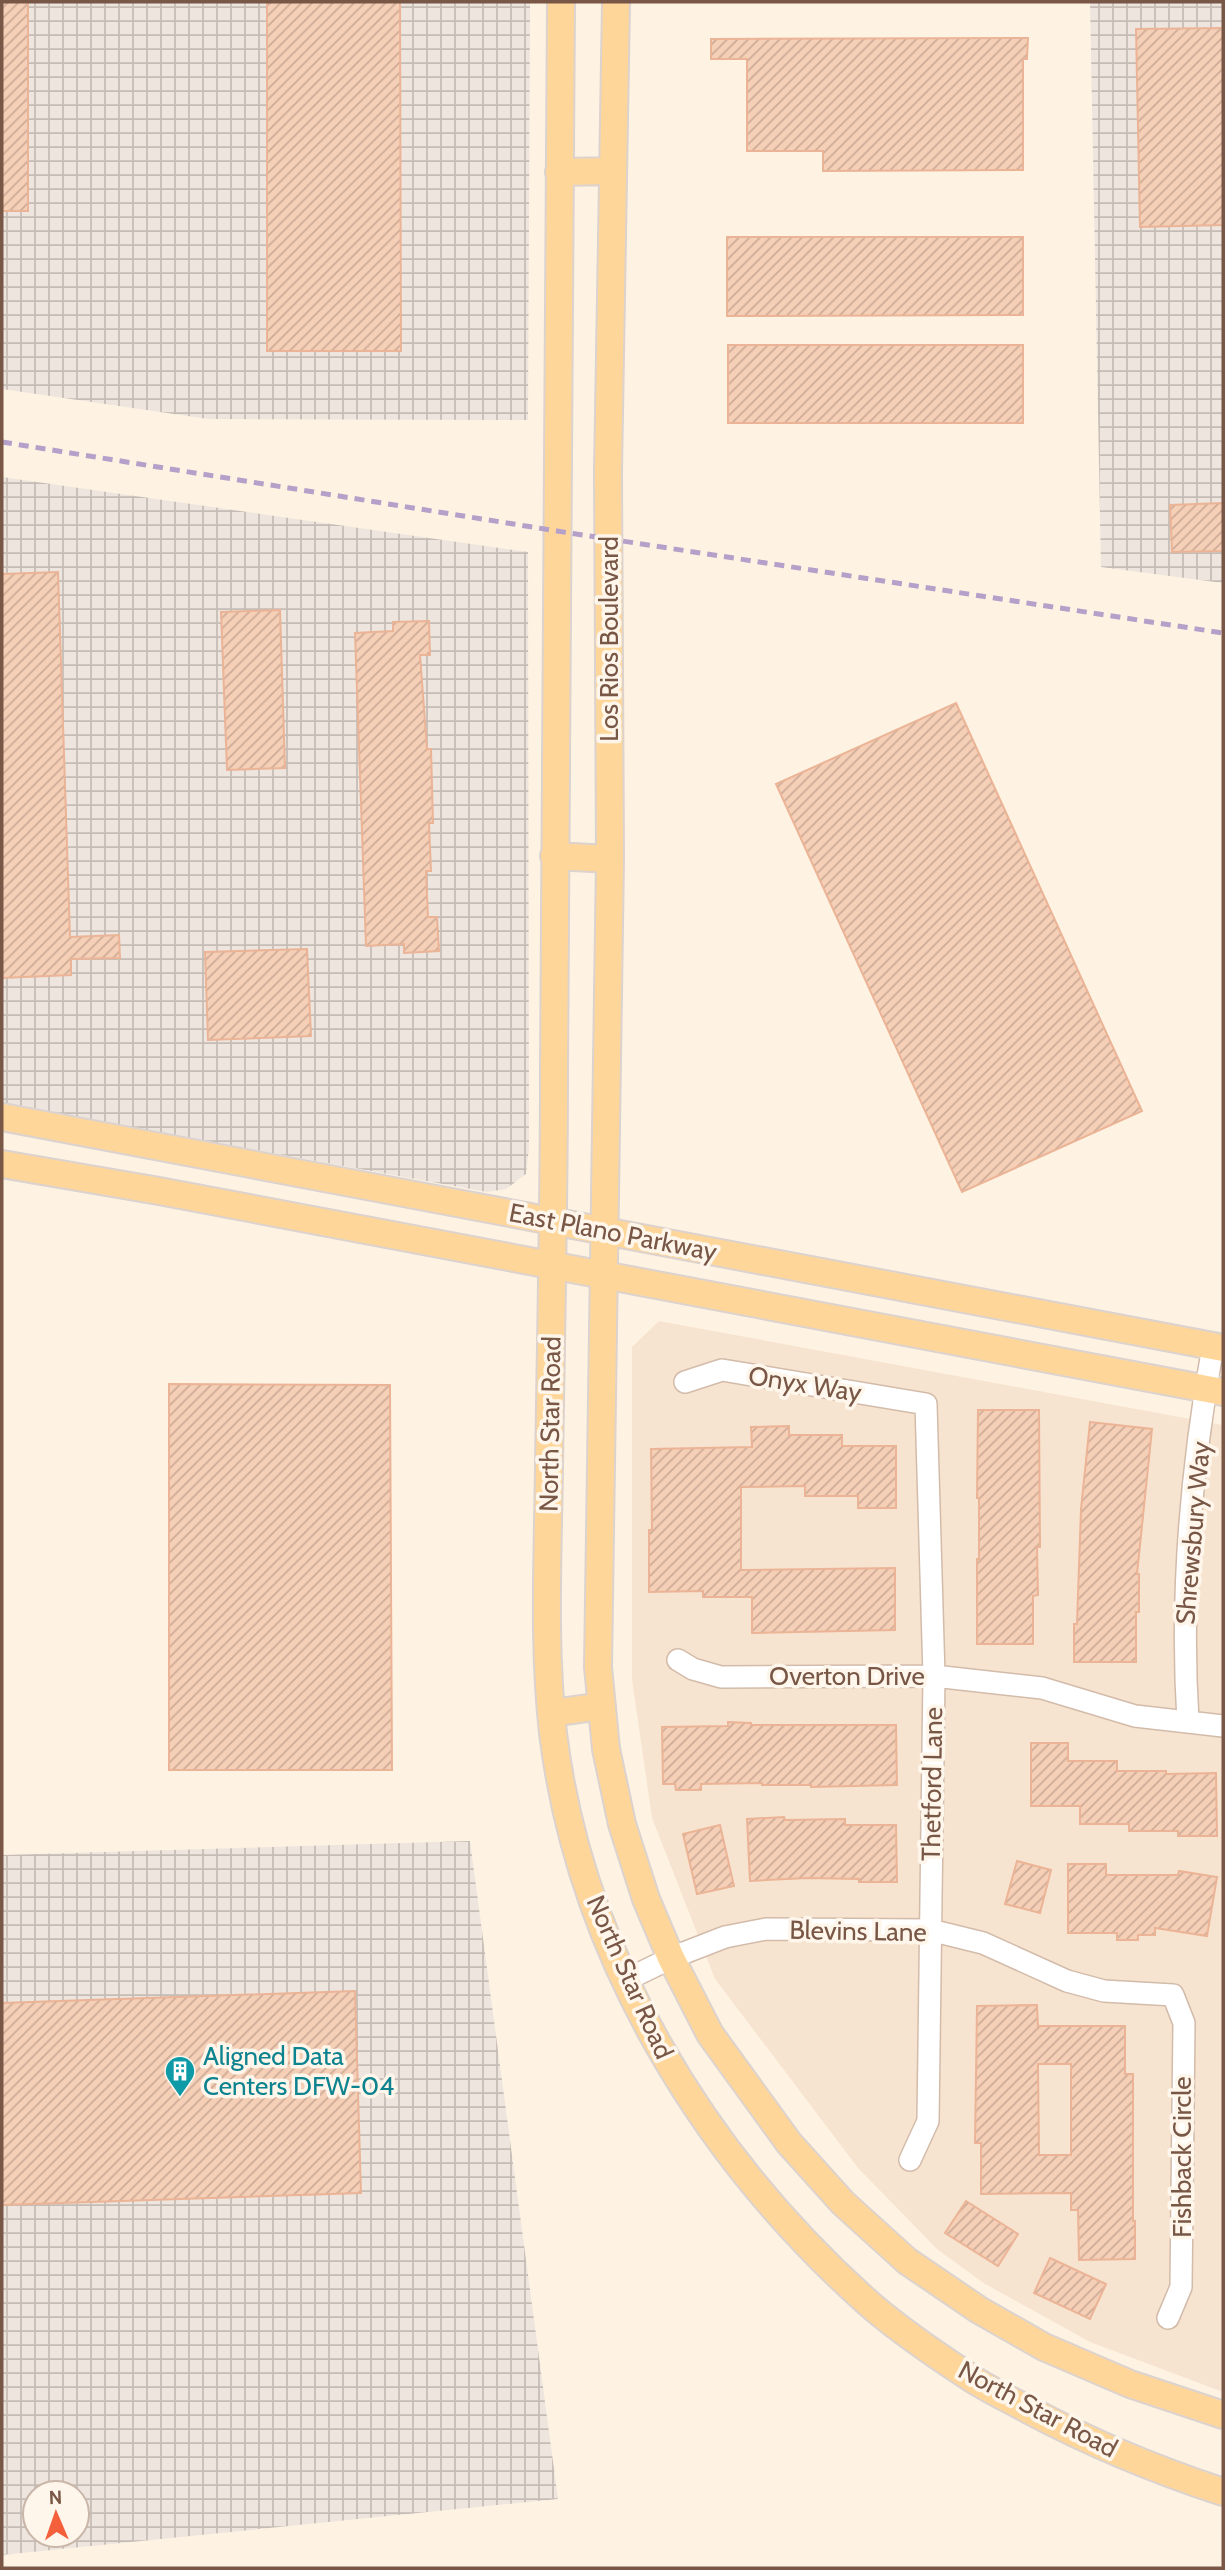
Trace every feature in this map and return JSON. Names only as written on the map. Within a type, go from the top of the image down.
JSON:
[{"type":"main road","name":"Los Rios Boulevard","points":[[554,1221],[561,2]]},
{"type":"main road","name":"Los Rios Boulevard","points":[[604,1276],[610,859],[608,472],[616,2]]},
{"type":"main road","points":[[559,172],[613,171]]},
{"type":"main road","points":[[554,856],[610,859]]},
{"type":"main road","name":"East Plano Parkway","points":[[2,1117],[167,1146],[1218,1347]]},
{"type":"main road","points":[[159,1191],[167,1146]]},
{"type":"main road","name":"East Plano Parkway","points":[[2,1164],[159,1191],[1214,1390]]},
{"type":"main road","name":"North Star Road","points":[[554,1221],[546,1651],[552,1713],[566,1808],[583,1871],[648,2031],[693,2103],[795,2232],[870,2305],[973,2380],[1062,2427],[1171,2475],[1223,2492]]},
{"type":"main road","name":"North Star Road","points":[[604,1276],[598,1667],[606,1749],[622,1824],[646,1899],[671,1958],[710,2035],[789,2143],[843,2203],[906,2262],[1044,2347],[1130,2384],[1223,2415]]},
{"type":"main road","points":[[890,1329],[898,1287]]},
{"type":"main road","points":[[552,1713],[601,1706]]},
{"type":"street","name":"Shrewsbury Way","points":[[1188,1721],[1184,1656],[1189,1537],[1214,1390],[1218,1347]]},
{"type":"street","name":"Onyx Way","points":[[685,1382],[722,1370],[926,1404]]},
{"type":"street","name":"Thetford Lane","points":[[910,2160],[928,2121],[934,1676],[926,1404]]},
{"type":"street","name":"Overton Drive","points":[[678,1660],[693,1669],[721,1677],[934,1676],[1042,1688],[1135,1716],[1223,1726]]},
{"type":"street","name":"Blevins Lane","points":[[626,1980],[671,1958],[725,1937],[766,1929],[930,1930],[983,1943],[1067,1981],[1104,1991],[1173,1995]]},
{"type":"street","name":"Fishback Circle","points":[[1168,2318],[1181,2287],[1184,2023],[1173,1995]]},
{"type":"shaded area","points":[[2,2],[530,2],[528,420],[208,419],[2,389]]},
{"type":"shaded area","points":[[1090,2],[1223,2],[1223,583],[1101,567]]},
{"type":"shaded area","points":[[2,477],[528,552],[529,1148],[526,1174],[506,1189],[487,1192],[2,1104]]},
{"type":"shaded area","points":[[659,1321],[1223,1425],[1223,2392],[1090,2342],[985,2284],[938,2250],[858,2168],[715,1979],[652,1818],[632,1680],[632,1347]]},
{"type":"shaded area","points":[[470,1841],[558,2499],[91,2546],[91,2479],[21,2479],[21,2549],[62,2549],[2,2555],[2,1855]]},
{"type":"building","points":[[2,2],[28,2],[28,211],[2,211]]},
{"type":"building","points":[[267,2],[400,2],[401,351],[267,351]]},
{"type":"building","points":[[1223,28],[1223,225],[1140,227],[1136,29]]},
{"type":"building","points":[[1028,38],[1027,59],[1023,59],[1023,170],[823,171],[823,151],[747,151],[747,59],[711,59],[711,39]]},
{"type":"building","points":[[727,237],[1023,237],[1023,315],[727,316]]},
{"type":"building","points":[[728,345],[1023,345],[1023,423],[728,423]]},
{"type":"building","points":[[1223,503],[1223,551],[1172,552],[1170,505]]},
{"type":"building","points":[[58,572],[70,937],[119,935],[120,958],[71,959],[71,975],[2,978],[2,574]]},
{"type":"building","points":[[280,610],[285,768],[227,770],[221,612]]},
{"type":"building","points":[[429,621],[430,655],[420,655],[427,749],[431,749],[433,823],[429,823],[431,871],[426,871],[428,917],[437,917],[439,951],[404,953],[404,944],[366,946],[355,633],[393,631],[393,622]]},
{"type":"building","points":[[956,703],[1142,1111],[962,1192],[776,784]]},
{"type":"building","points":[[307,949],[311,1036],[208,1040],[205,952]]},
{"type":"building","points":[[169,1384],[390,1385],[392,1770],[169,1770]]},
{"type":"building","points":[[978,1410],[1039,1410],[1040,1547],[1037,1547],[1038,1595],[1033,1596],[1033,1644],[977,1644]]},
{"type":"building","points":[[1090,1422],[1152,1429],[1137,1574],[1139,1612],[1136,1612],[1136,1662],[1074,1662],[1081,1509]]},
{"type":"building","points":[[789,1426],[789,1435],[842,1435],[842,1446],[896,1446],[896,1508],[858,1508],[858,1496],[805,1496],[805,1486],[741,1487],[741,1570],[895,1568],[895,1630],[752,1633],[752,1597],[703,1597],[703,1591],[649,1592],[649,1530],[652,1530],[651,1449],[752,1447],[751,1427]]},
{"type":"building","points":[[728,1722],[751,1725],[896,1725],[897,1785],[811,1787],[762,1783],[701,1784],[701,1790],[676,1790],[675,1784],[663,1784],[662,1727],[728,1726]]},
{"type":"building","points":[[1031,1743],[1068,1743],[1068,1761],[1117,1761],[1117,1771],[1216,1773],[1217,1836],[1178,1836],[1178,1831],[1129,1831],[1129,1824],[1080,1824],[1080,1806],[1031,1806]]},
{"type":"building","points":[[784,1817],[785,1820],[845,1819],[845,1825],[896,1825],[897,1882],[807,1878],[750,1881],[747,1819]]},
{"type":"building","points":[[720,1825],[734,1886],[697,1894],[683,1834]]},
{"type":"building","points":[[1017,1861],[1051,1870],[1040,1913],[1005,1904]]},
{"type":"building","points":[[1068,1864],[1106,1864],[1106,1875],[1178,1875],[1179,1871],[1217,1877],[1207,1936],[1155,1928],[1155,1935],[1138,1935],[1138,1940],[1117,1940],[1117,1933],[1068,1933]]},
{"type":"building","name":"Aligned Data Centers DFW-04","points":[[355,1991],[361,2193],[2,2205],[2,2003]]},
{"type":"building","points":[[1037,2005],[1038,2026],[1125,2026],[1125,2074],[1133,2074],[1135,2259],[1079,2260],[1078,2210],[1071,2210],[1071,2193],[981,2194],[981,2143],[975,2143],[977,2006]],"holes":[[[1038,2064],[1071,2064],[1071,2155],[1039,2155]]]},
{"type":"building","points":[[966,2201],[1018,2234],[998,2266],[945,2233]]},
{"type":"building","points":[[1050,2258],[1106,2284],[1090,2319],[1034,2293]]},
{"type":"railway","points":[[2,442],[557,531],[1223,633]]},
{"type":"place","name":"Aligned Data Centers DFW-04","points":[[180,2098]]}]
